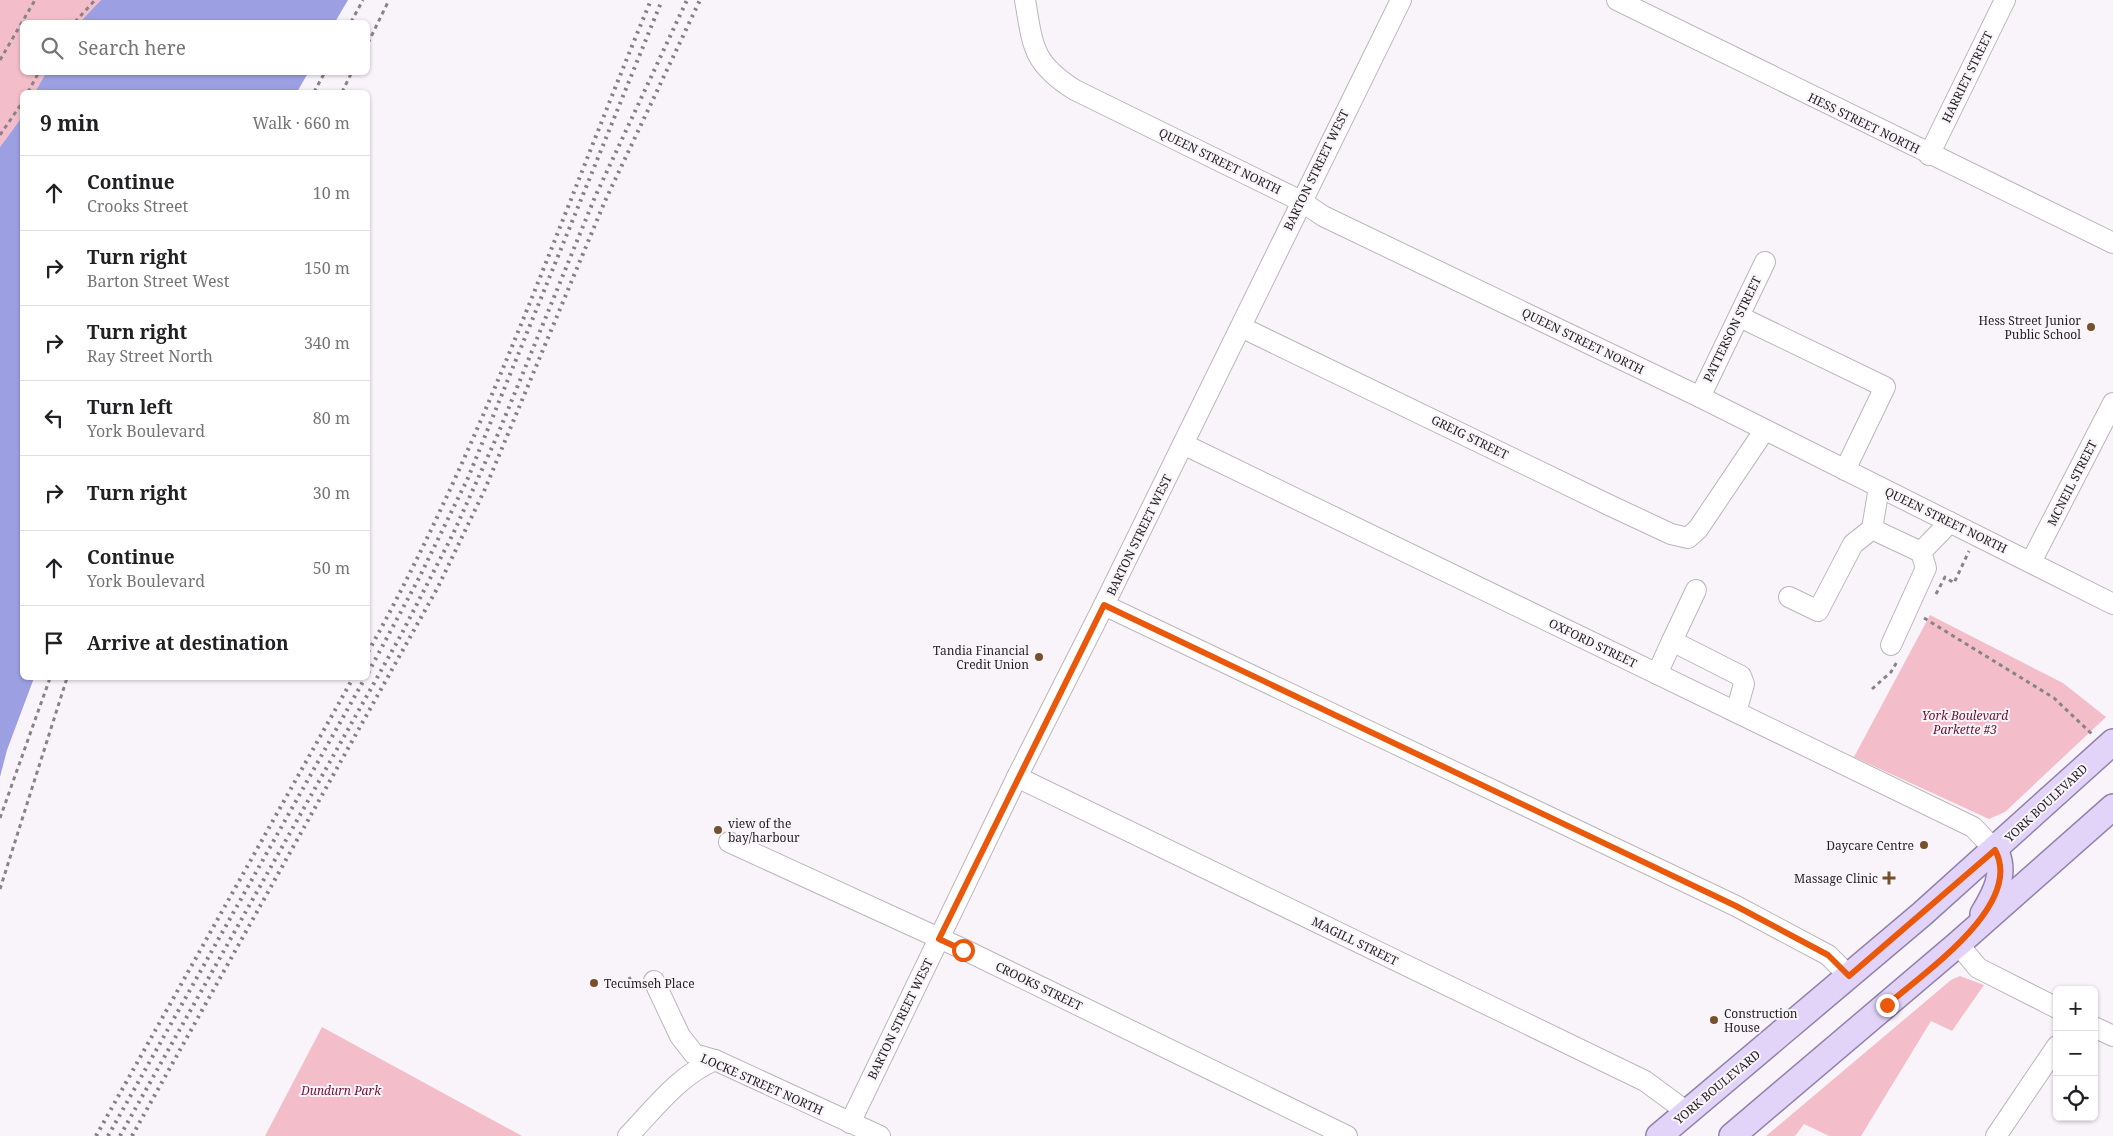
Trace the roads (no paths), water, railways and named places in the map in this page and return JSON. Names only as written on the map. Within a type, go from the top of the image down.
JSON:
[{"type":"main road","name":"YORK BOULEVARD","points":[[1659,1136],[1995,850],[2110,745]]},
{"type":"main road","points":[[1732,1136],[1958,944],[2113,807]]},
{"type":"main road","points":[[1976,927],[1999,881],[2000,858],[1995,850]]},
{"type":"street","name":"QUEEN STREET NORTH","points":[[1025,0],[1031,35],[1038,59],[1053,76],[1083,94],[1301,201],[1324,216],[1700,397],[1764,431],[2113,604]]},
{"type":"street","name":"BARTON STREET WEST","points":[[850,1123],[1017,777],[1104,605],[1401,0]]},
{"type":"street","name":"HESS STREET NORTH","points":[[1617,0],[1929,155],[2113,243]]},
{"type":"street","name":"HARRIET STREET","points":[[1929,155],[2005,0]]},
{"type":"street","name":"PATTERSON STREET","points":[[1700,397],[1765,262]]},
{"type":"street","points":[[1740,317],[1885,387],[1845,470]]},
{"type":"street","name":"GREIG STREET","points":[[1241,327],[1671,534],[1688,538],[1698,529],[1764,431]]},
{"type":"street","name":"MCNEIL STREET","points":[[2031,562],[2113,403]]},
{"type":"street","name":"OXFORD STREET","points":[[1183,444],[1974,827],[1995,850]]},
{"type":"street","points":[[1789,597],[1818,611],[1852,544],[1872,529],[1879,487]]},
{"type":"street","points":[[1921,552],[1950,522]]},
{"type":"street","points":[[1872,529],[1921,552],[1926,568],[1896,651]]},
{"type":"street","points":[[1657,674],[1696,590]]},
{"type":"street","points":[[1104,605],[1736,906],[1828,955],[1849,976]]},
{"type":"street","points":[[1672,641],[1741,676],[1744,684],[1736,712]]},
{"type":"street","name":"MAGILL STREET","points":[[1017,777],[1645,1081],[1687,1112]]},
{"type":"street","name":"CROOKS STREET","points":[[729,842],[939,939],[1347,1136]]},
{"type":"street","points":[[1958,944],[1978,968],[2053,1006]]},
{"type":"street","name":"LOCKE STREET NORTH","points":[[654,981],[680,1036],[694,1054],[715,1060],[880,1136]]},
{"type":"street","points":[[2098,1029],[2113,1036]]},
{"type":"street","points":[[1996,1136],[2053,1052]]},
{"type":"street","points":[[628,1136],[680,1081],[696,1068],[715,1060]]},
{"type":"water","points":[[101,0],[348,0],[336,20],[82,20]]},
{"type":"water","points":[[45,75],[307,75],[298,90],[36,90]]},
{"type":"water","points":[[20,120],[20,680],[33,680],[7,750],[0,777],[0,147]]},
{"type":"railway","points":[[370,648],[410,573],[485,412],[651,0]]},
{"type":"railway","points":[[370,669],[419,578],[468,478],[662,0]]},
{"type":"railway","points":[[120,1136],[401,635],[453,534],[498,434],[595,197],[687,0]]},
{"type":"railway","points":[[132,1136],[438,587],[485,489],[605,201],[700,0]]},
{"type":"railway","points":[[96,1136],[352,680]]},
{"type":"railway","points":[[108,1136],[364,680]]},
{"type":"place","name":"Hess Street Junior Public School","points":[[2091,327]]},
{"type":"place","name":"Tandia Financial Credit Union","points":[[1039,657]]},
{"type":"place","name":"view of the bay/harbour","points":[[718,830]]},
{"type":"place","name":"Daycare Centre","points":[[1924,845]]},
{"type":"place","name":"Massage Clinic","points":[[1889,878]]},
{"type":"place","name":"Tecumseh Place","points":[[594,983]]},
{"type":"place","name":"Construction House","points":[[1714,1020]]},
{"type":"park label","name":"York Boulevard Parkette #3","points":[[1965,722]]},
{"type":"park label","name":"Dundurn Park","points":[[341,1090]]}]
